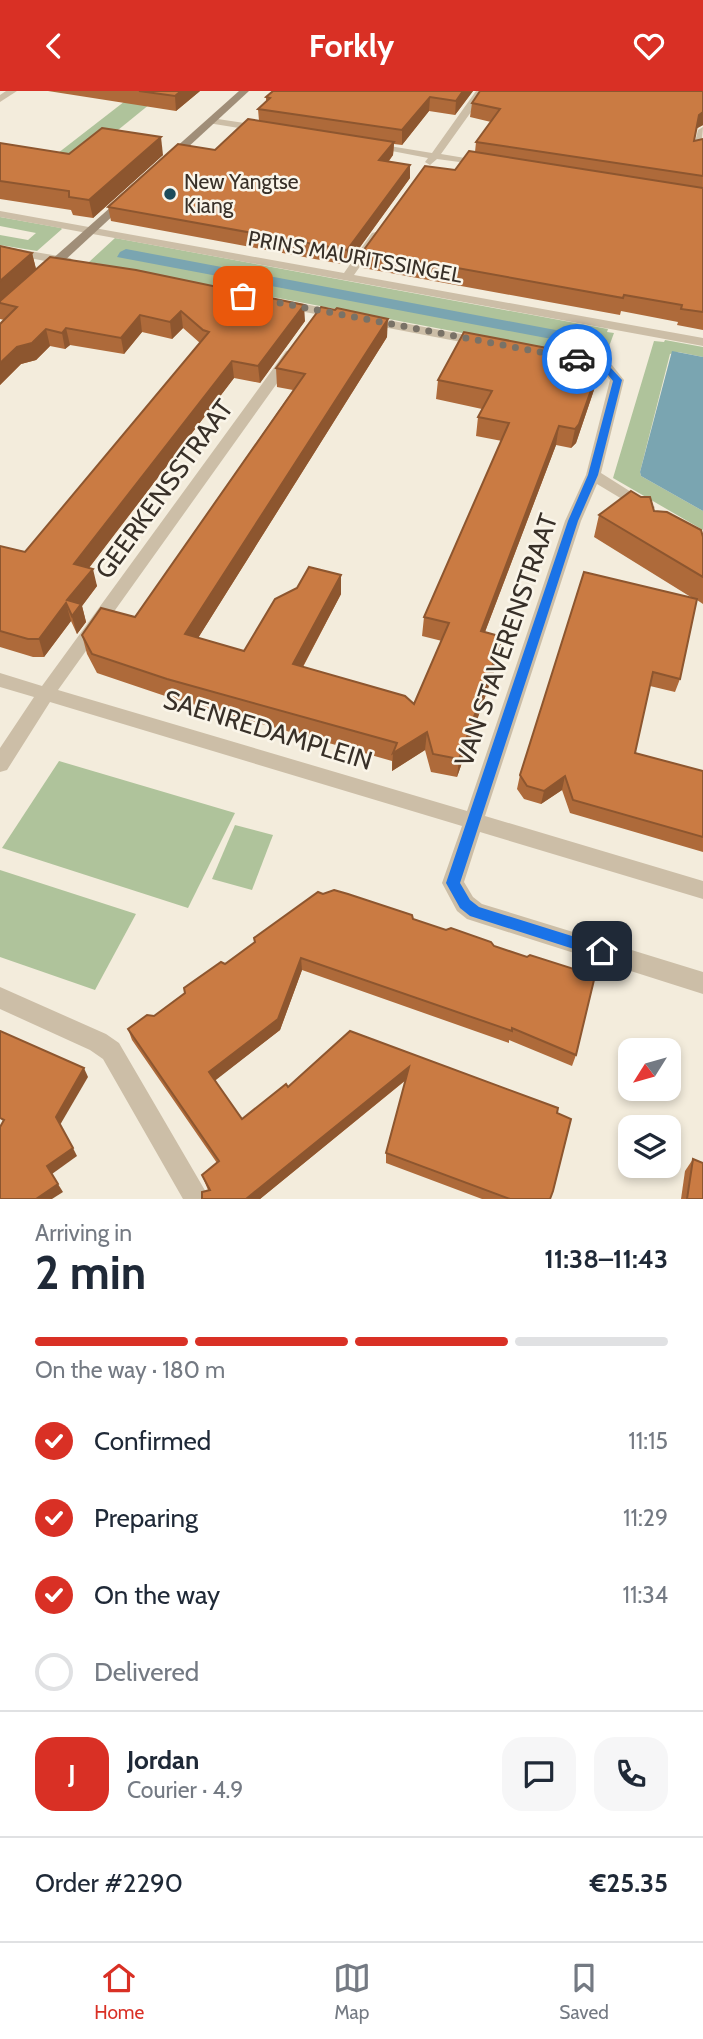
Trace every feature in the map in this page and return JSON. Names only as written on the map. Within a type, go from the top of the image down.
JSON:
[{"type":"street","points":[[0,99],[12,91]]},
{"type":"street","points":[[163,165],[244,91]]},
{"type":"street","points":[[421,174],[481,91]]},
{"type":"street","points":[[211,121],[280,131]]},
{"type":"street","points":[[696,152],[703,130]]},
{"type":"street","points":[[362,144],[497,166]]},
{"type":"street","points":[[39,277],[134,191]]},
{"type":"street","name":"PRINS MAURITSSINGEL","points":[[0,214],[703,342]]},
{"type":"street","points":[[346,277],[383,226]]},
{"type":"street","points":[[0,249],[85,265]]},
{"type":"street","points":[[269,301],[317,317],[497,344]]},
{"type":"street","name":"GEERKENSSTRAAT","points":[[0,764],[46,694],[298,344]]},
{"type":"street","points":[[564,357],[600,365],[617,380],[593,475],[659,513]]},
{"type":"street","name":"VAN STAVERENSTRAAT","points":[[473,823],[573,521],[593,475]]},
{"type":"street","name":"SAENREDAMPLEIN","points":[[0,680],[703,890]]},
{"type":"street","points":[[473,823],[453,883],[465,904],[475,912],[703,983]]},
{"type":"street","points":[[0,998],[98,1042],[111,1051],[197,1199]]},
{"type":"green space","points":[[138,91],[166,91],[70,169],[40,167]]},
{"type":"green space","points":[[0,217],[62,229],[37,251],[0,245],[0,235],[28,240],[36,233],[0,226]]},
{"type":"green space","points":[[115,238],[608,329],[607,332],[614,333],[604,360],[89,262]]},
{"type":"green space","points":[[665,340],[703,347],[703,357],[678,352],[670,354],[640,472],[641,476],[703,511],[703,530],[613,478],[654,341]]},
{"type":"green space","points":[[59,761],[235,813],[188,908],[2,848]]},
{"type":"green space","points":[[235,825],[273,835],[252,890],[212,879]]},
{"type":"green space","points":[[0,870],[136,914],[95,990],[0,957]]},
{"type":"water","points":[[126,249],[582,335],[578,344],[117,257]]},
{"type":"water","points":[[672,351],[703,357],[703,511],[641,476],[640,472]]},
{"type":"building","points":[[139,91],[181,91],[175,96]]},
{"type":"building","points":[[273,91],[463,91],[456,101],[430,97],[402,130],[258,109],[270,98],[266,97]]},
{"type":"building","points":[[480,91],[703,91],[703,112],[699,115],[694,141],[703,139],[703,176],[476,142],[500,109],[472,103]]},
{"type":"building","points":[[248,119],[394,142],[379,160],[410,165],[347,250],[108,207],[178,144],[215,150]]},
{"type":"building","points":[[102,128],[161,137],[89,200],[69,197],[69,191],[0,181],[0,143],[69,154]]},
{"type":"building","points":[[469,151],[703,188],[703,312],[681,309],[682,305],[624,295],[623,298],[363,251],[425,166],[455,170]]},
{"type":"building","points":[[0,246],[32,253],[0,281]]},
{"type":"building","points":[[50,257],[136,270],[304,305],[258,366],[232,361],[74,564],[93,569],[67,600],[81,604],[72,616],[66,603],[39,639],[28,639],[0,631],[0,546],[25,552],[209,332],[181,311],[170,322],[140,315],[121,338],[66,328],[62,333],[46,329],[32,343],[17,347],[0,363],[0,324],[17,307],[0,301]]},
{"type":"building","points":[[321,307],[388,319],[185,634],[244,651],[275,599],[297,588],[309,567],[341,575],[293,664],[405,696],[414,704],[449,623],[424,617],[509,423],[478,417],[492,391],[438,380],[464,332],[599,358],[597,362],[601,362],[579,424],[575,429],[559,426],[481,631],[499,636],[497,642],[500,644],[459,759],[433,754],[427,732],[393,753],[397,743],[167,679],[92,654],[82,635],[101,608],[135,617],[305,374],[276,368]]},
{"type":"building","points":[[631,491],[641,497],[650,497],[654,511],[667,512],[701,530],[703,577],[599,515]]},
{"type":"building","points":[[584,572],[697,599],[680,679],[653,672],[635,753],[703,771],[703,837],[573,800],[565,776],[544,791],[527,786],[520,775]]},
{"type":"building","points":[[334,890],[412,915],[413,919],[446,930],[451,928],[527,957],[530,955],[574,969],[577,974],[594,980],[576,1055],[512,1028],[512,1031],[301,958],[278,1019],[209,1072],[242,1119],[286,1084],[288,1087],[350,1031],[558,1108],[557,1113],[571,1119],[550,1199],[510,1199],[386,1153],[409,1067],[246,1199],[202,1199],[202,1192],[210,1190],[202,1175],[219,1161],[128,1029],[147,1015],[154,1016],[185,993],[184,988],[221,962],[225,964],[255,942],[254,938],[318,892],[323,894]]},
{"type":"building","points":[[0,1031],[84,1068],[56,1117],[73,1148],[47,1166],[58,1184],[36,1199],[0,1199],[0,1127],[4,1120],[0,1118]]},
{"type":"building","points":[[693,1159],[703,1163],[703,1199],[687,1199]]},
{"type":"way so far","points":[[243,296],[577,359]]},
{"type":"place","name":"New Yangtse Kiang","points":[[170,194]]},
{"type":"route","points":[[577,359],[607,368],[617,380],[593,475],[573,521],[453,883],[465,904],[475,912],[602,951]]}]
